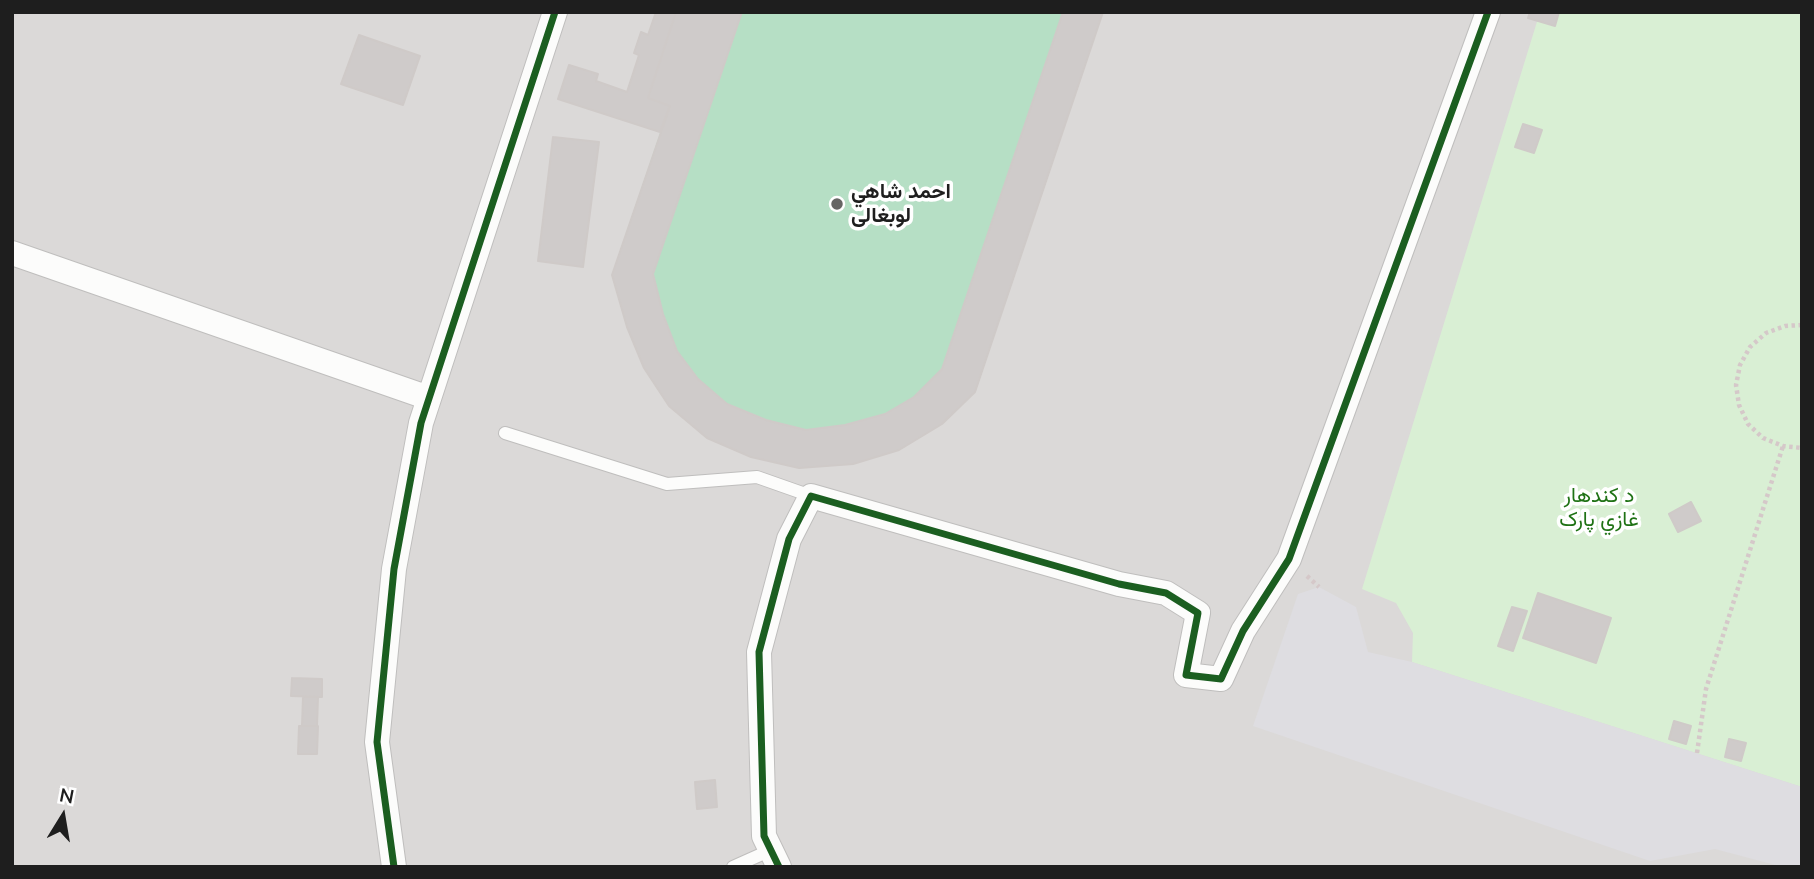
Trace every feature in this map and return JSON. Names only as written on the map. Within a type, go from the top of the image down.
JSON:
[{"type":"street","points":[[394,867],[377,742],[394,569],[421,423],[555,12]]},
{"type":"street","points":[[775,859],[764,836],[760,652],[789,539],[811,496],[1119,584],[1166,593],[1198,612],[1186,675],[1221,679],[1243,631],[1289,559],[1488,12]]},
{"type":"street","points":[[12,253],[429,398]]},
{"type":"lane","points":[[505,433],[667,484],[757,477],[811,496]]},
{"type":"lane","points":[[733,867],[775,859]]},
{"type":"path","points":[[1802,325],[1785,326],[1766,333],[1750,347],[1740,365],[1736,385],[1739,405],[1748,424],[1763,438],[1783,446],[1802,448]]},
{"type":"path","points":[[1697,753],[1706,689],[1783,446]]},
{"type":"shaded area","points":[[12,12],[1802,12],[1802,867],[12,867]]},
{"type":"shaded area","points":[[1319,587],[1356,607],[1368,652],[1412,662],[1802,787],[1802,867],[1783,867],[1715,849],[1650,861],[1253,726],[1298,594]]},
{"type":"green space","name":"احمد شاهي لوبغالی","points":[[701,12],[1103,12],[975,392],[899,450],[669,406],[644,368],[627,327],[612,275]]},
{"type":"green space","name":"د کندهار غازي پارک","points":[[1540,12],[1802,12],[1802,787],[1412,662],[1413,633],[1396,603],[1362,589]]},
{"type":"building","points":[[656,12],[676,12],[648,98],[670,106],[660,132],[558,99],[569,65],[598,74],[596,81],[627,92],[639,55],[634,53],[641,32],[648,35]]},
{"type":"building","points":[[676,12],[742,12],[653,274],[663,314],[677,351],[698,379],[727,404],[766,420],[806,430],[845,425],[885,414],[914,397],[942,369],[1063,12],[1103,12],[975,392],[942,424],[899,450],[853,464],[799,468],[751,457],[707,438],[669,406],[644,368],[627,327],[612,275],[670,106],[648,98]]},
{"type":"building","points":[[1530,12],[1559,12],[1555,26],[1528,18]]},
{"type":"building","points":[[359,35],[420,56],[403,105],[341,84]]},
{"type":"building","points":[[1523,124],[1542,130],[1534,153],[1515,147]]},
{"type":"building","points":[[553,137],[599,142],[583,267],[538,261]]},
{"type":"building","points":[[1691,502],[1701,521],[1678,532],[1669,514]]},
{"type":"building","points":[[1538,593],[1611,618],[1596,663],[1523,638]]},
{"type":"building","points":[[1512,607],[1527,611],[1513,651],[1498,646]]},
{"type":"building","points":[[292,678],[322,679],[322,697],[291,696]]},
{"type":"building","points":[[303,697],[318,697],[317,726],[302,726]]},
{"type":"building","points":[[1674,721],[1691,726],[1686,744],[1669,739]]},
{"type":"building","points":[[299,726],[318,726],[317,754],[298,754]]},
{"type":"building","points":[[1729,739],[1746,743],[1741,761],[1725,757]]},
{"type":"building","points":[[715,780],[717,807],[697,809],[695,782]]},
{"type":"cycle path","points":[[394,867],[377,742],[394,569],[421,423],[555,12]]},
{"type":"cycle path","points":[[779,867],[764,836],[759,652],[789,539],[811,496],[1119,584],[1166,593],[1198,613],[1186,675],[1221,679],[1243,631],[1289,559],[1488,12]]},
{"type":"place","name":"احمد شاهي لوبغالی","points":[[837,204]]}]
